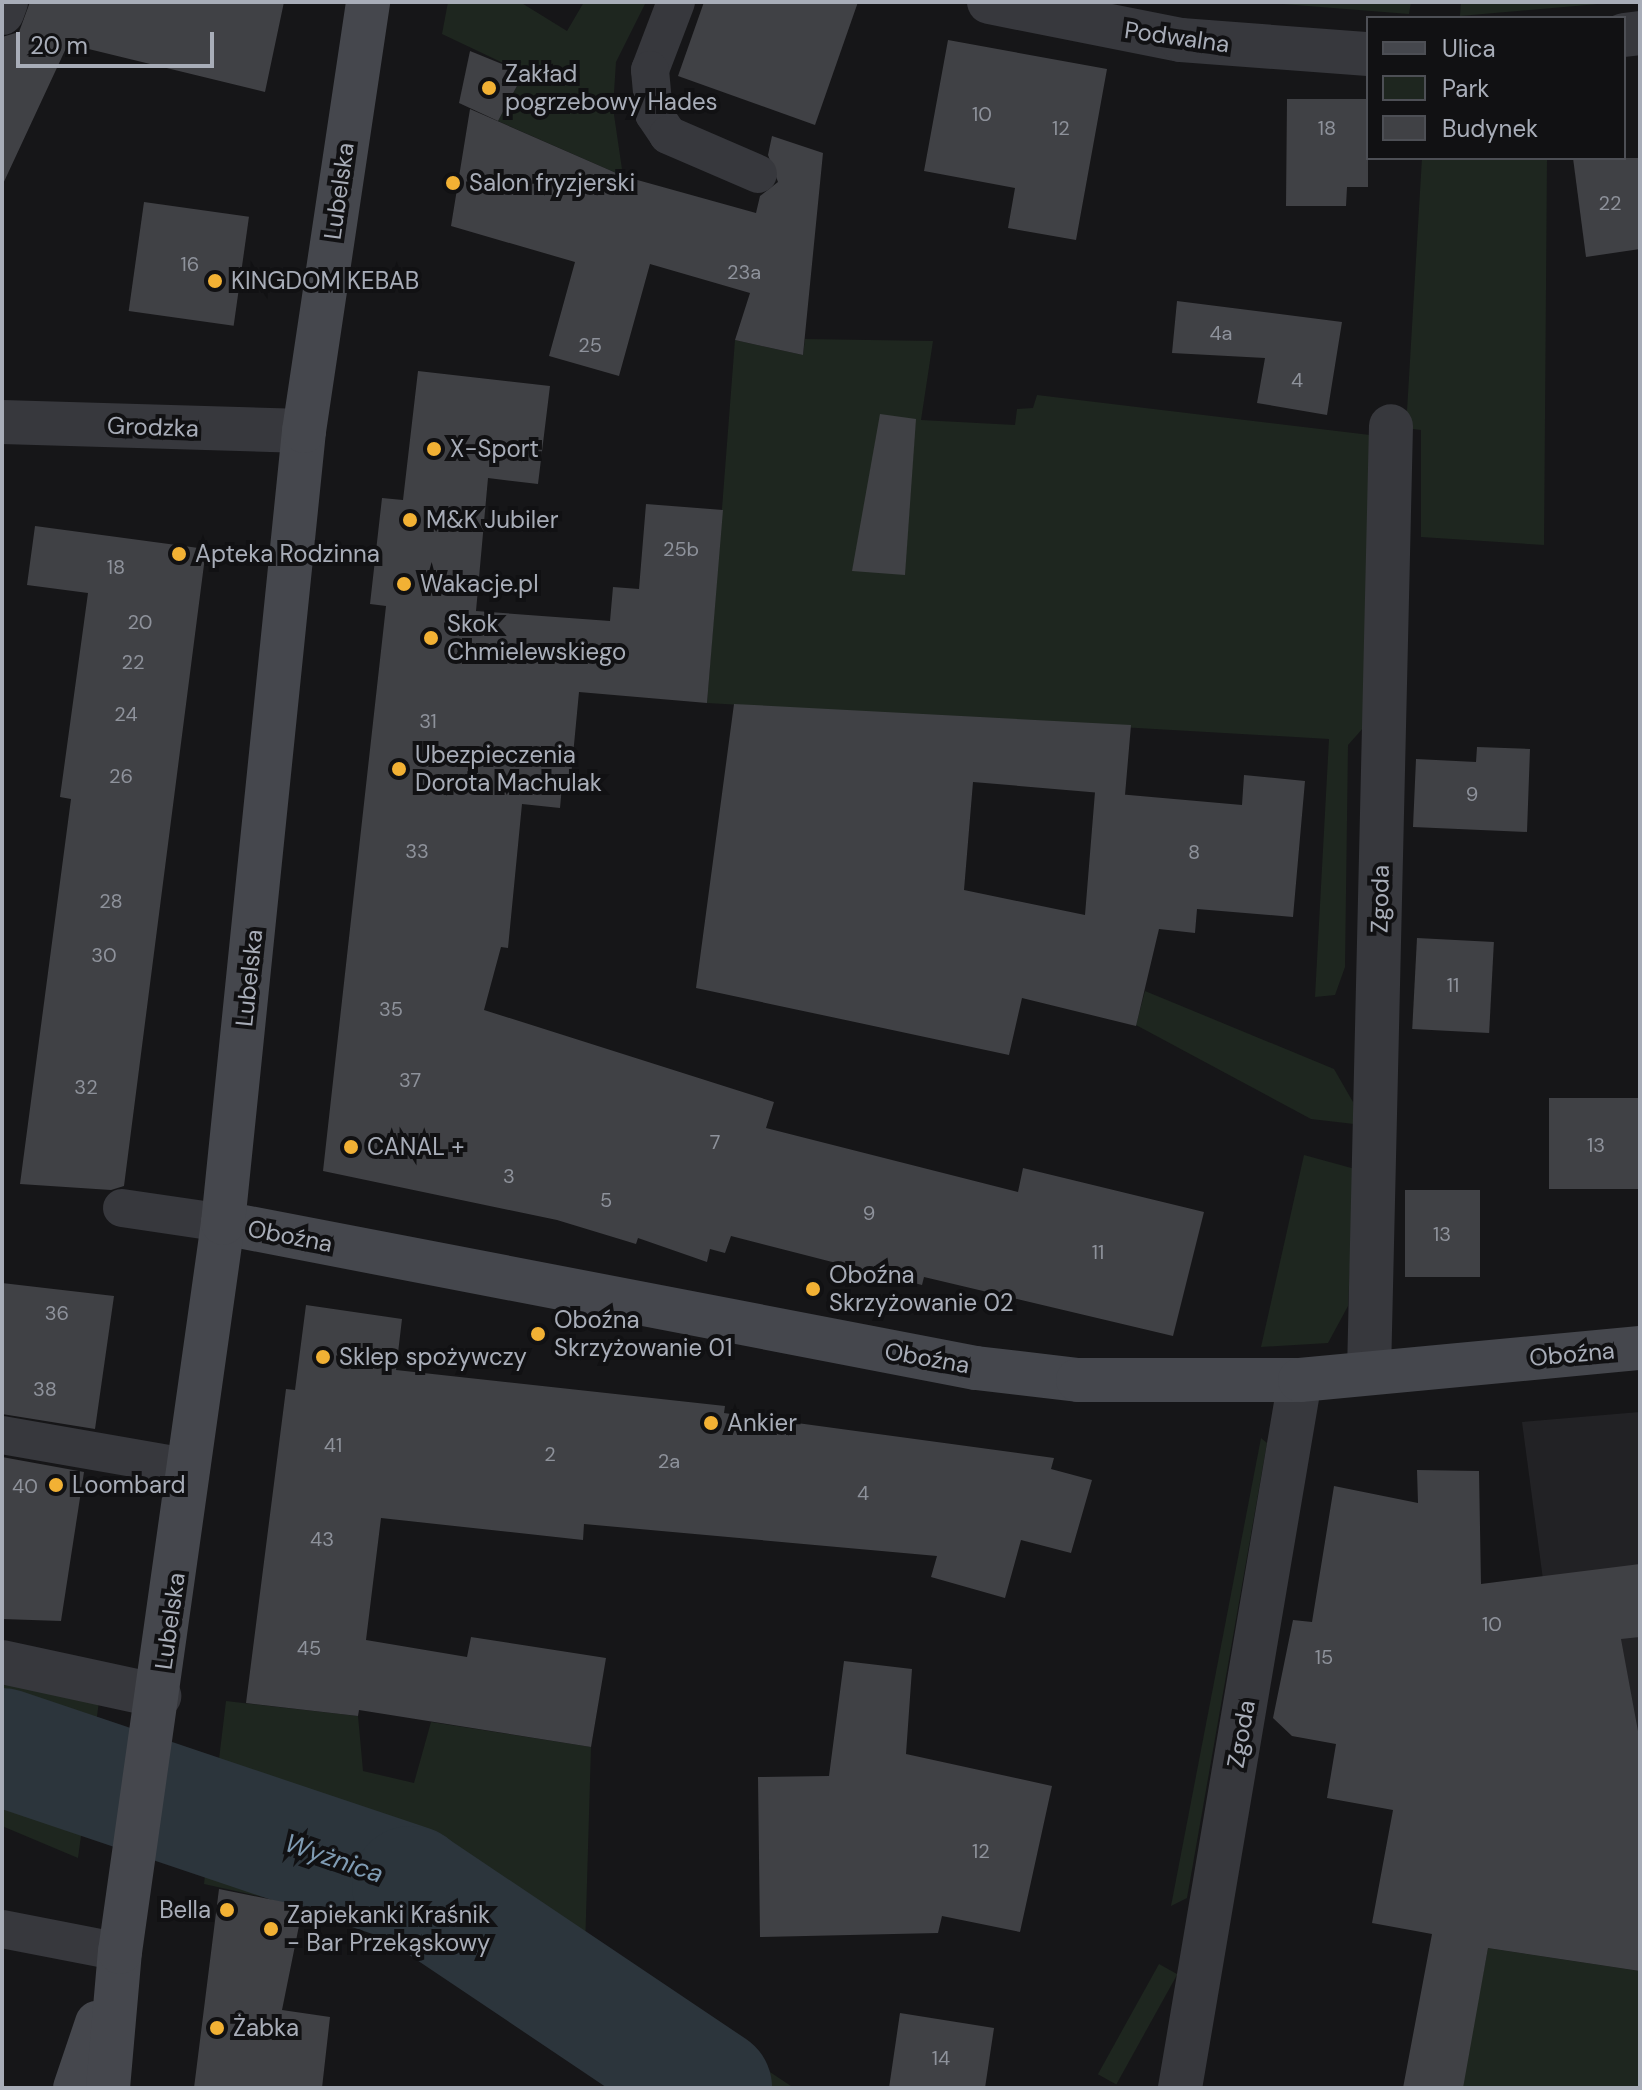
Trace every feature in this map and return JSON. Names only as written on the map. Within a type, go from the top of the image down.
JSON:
[{"type":"street","points":[[2,13],[6,2]]},
{"type":"street","name":"Lubelska","points":[[108,2088],[120,1952],[133,1883],[223,1223],[304,431],[368,2]]},
{"type":"street","name":"Podwalna","points":[[989,2],[1181,40],[1366,54]]},
{"type":"street","name":"Grodzka","points":[[2,422],[304,431]]},
{"type":"street","name":"Zgoda","points":[[1369,1373],[1391,426]]},
{"type":"street","name":"Oboźna","points":[[223,1223],[976,1368],[1078,1380],[1300,1380],[1640,1348]]},
{"type":"street","name":"Zgoda","points":[[1180,2088],[1300,1380]]},
{"type":"street","points":[[2,1662],[159,1696]]},
{"type":"street","name":"Lubelska","points":[[75,2088],[120,1952]]},
{"type":"lane","points":[[676,2],[650,70],[654,114],[668,135],[758,174]]},
{"type":"lane","points":[[122,1208],[223,1223]]},
{"type":"lane","points":[[2,1435],[191,1468]]},
{"type":"lane","points":[[2,1929],[120,1952]]},
{"type":"shaded area","points":[[1640,1412],[1640,1971],[1488,1948],[1552,1647],[1522,1422]]},
{"type":"green space","points":[[448,2],[520,2],[567,31],[584,2],[646,2],[616,62],[613,108],[623,176],[498,121],[524,73],[442,34]]},
{"type":"green space","points":[[1256,2],[1411,2],[1409,14]]},
{"type":"green space","points":[[1461,2],[1621,2],[1460,16]]},
{"type":"green space","points":[[1422,160],[1547,160],[1544,545],[1421,537],[1421,430],[1406,428]]},
{"type":"green space","points":[[805,339],[933,341],[921,420],[1015,425],[1017,409],[1033,408],[1037,395],[1370,435],[1364,727],[1348,745],[1345,967],[1335,995],[1315,997],[1329,739],[707,703],[735,340],[803,355]]},
{"type":"green space","points":[[1145,991],[1334,1069],[1353,1102],[1354,1124],[1311,1119],[1136,1025]]},
{"type":"green space","points":[[1304,1155],[1355,1169],[1348,1306],[1328,1343],[1261,1347]]},
{"type":"green space","points":[[1261,1438],[1267,1443],[1187,1898],[1171,1906]]},
{"type":"green space","points":[[2,1676],[100,1694],[78,1858],[2,1826]]},
{"type":"green space","points":[[226,1701],[358,1716],[363,1771],[414,1783],[431,1722],[591,1747],[585,1950],[794,2088],[633,2088],[372,1921],[204,1884]]},
{"type":"green space","points":[[1488,1948],[1640,1971],[1640,2088],[1461,2088]]},
{"type":"green space","points":[[1159,1964],[1177,1974],[1116,2084],[1098,2074]]},
{"type":"building","points":[[30,2],[284,2],[265,92],[68,44],[2,186],[2,37],[19,32]]},
{"type":"building","points":[[704,2],[858,2],[815,125],[678,76]]},
{"type":"building","points":[[948,40],[1107,69],[1076,240],[1008,228],[1015,188],[924,171]]},
{"type":"building","name":"Zakład pogrzebowy Hades","points":[[470,51],[524,73],[498,121],[459,103]]},
{"type":"building","points":[[1287,99],[1366,99],[1368,187],[1347,187],[1346,206],[1286,206]]},
{"type":"building","points":[[470,109],[623,176],[756,213],[760,196],[778,182],[768,155],[772,136],[823,153],[803,355],[735,340],[750,293],[650,264],[619,376],[549,356],[575,262],[451,226]]},
{"type":"building","points":[[1640,158],[1640,249],[1586,257],[1573,160]]},
{"type":"building","points":[[144,202],[249,217],[234,326],[129,311]]},
{"type":"building","points":[[1177,301],[1342,322],[1327,415],[1257,403],[1265,358],[1172,353]]},
{"type":"building","points":[[418,371],[550,386],[538,484],[488,478],[476,611],[610,621],[613,587],[639,589],[646,504],[723,510],[707,703],[579,692],[570,787],[562,786],[560,808],[522,804],[508,948],[501,947],[484,1010],[774,1102],[766,1128],[1018,1192],[1023,1168],[1204,1212],[1173,1336],[924,1277],[922,1285],[731,1236],[725,1253],[710,1249],[707,1262],[638,1238],[636,1244],[557,1220],[323,1171],[386,606],[370,604],[382,498],[403,500]]},
{"type":"building","points":[[880,414],[916,419],[905,575],[852,571]]},
{"type":"building","points":[[35,526],[206,549],[124,1186],[111,1190],[20,1184],[71,799],[60,797],[88,593],[27,585]]},
{"type":"building","points":[[734,704],[1131,725],[1125,795],[1242,805],[1244,775],[1305,781],[1293,917],[1197,909],[1195,933],[1159,929],[1136,1026],[1022,998],[1009,1055],[696,988]],"holes":[[[973,782],[1095,792],[1085,915],[964,890]]]},
{"type":"building","points":[[1477,747],[1530,749],[1527,832],[1413,827],[1416,759],[1476,762]]},
{"type":"building","points":[[1417,938],[1494,942],[1489,1033],[1412,1029]]},
{"type":"building","points":[[1549,1098],[1640,1098],[1640,1189],[1549,1189]]},
{"type":"building","points":[[1405,1190],[1480,1190],[1480,1277],[1405,1277]]},
{"type":"building","points":[[2,1283],[114,1296],[95,1429],[2,1414]]},
{"type":"building","points":[[306,1305],[402,1319],[396,1370],[725,1406],[724,1413],[1054,1458],[1051,1469],[1092,1480],[1071,1553],[1021,1540],[1005,1598],[931,1577],[937,1556],[584,1524],[583,1540],[381,1518],[366,1640],[467,1657],[471,1637],[606,1658],[591,1747],[359,1710],[358,1716],[246,1703],[286,1389],[295,1390]]},
{"type":"building","points":[[2,1457],[84,1472],[61,1621],[2,1619]]},
{"type":"building","points":[[1417,1470],[1479,1471],[1481,1584],[1640,1564],[1640,1637],[1621,1639],[1640,1742],[1640,1971],[1488,1948],[1463,2088],[1403,2088],[1432,1934],[1372,1923],[1393,1810],[1327,1798],[1336,1744],[1292,1736],[1273,1718],[1293,1620],[1312,1622],[1334,1486],[1418,1503]]},
{"type":"building","points":[[844,1661],[912,1669],[906,1754],[1052,1786],[1020,1932],[942,1916],[938,1933],[760,1937],[758,1777],[829,1776]]},
{"type":"building","points":[[219,1889],[303,1906],[282,2010],[330,2017],[322,2088],[194,2088]]},
{"type":"building","points":[[900,2013],[994,2028],[985,2088],[889,2088]]},
{"type":"waterway","name":"Wyżnica","points":[[2,1747],[411,1885],[713,2088]]},
{"type":"place","name":"Zakład pogrzebowy Hades","points":[[489,88]]},
{"type":"place","name":"Salon fryzjerski","points":[[453,183]]},
{"type":"place","name":"KINGDOM KEBAB","points":[[215,281]]},
{"type":"place","name":"X-Sport","points":[[434,449]]},
{"type":"place","name":"M&K Jubiler","points":[[410,520]]},
{"type":"place","name":"Apteka Rodzinna","points":[[179,554]]},
{"type":"place","name":"Wakacje.pl","points":[[404,584]]},
{"type":"place","name":"Skok Chmielewskiego","points":[[431,638]]},
{"type":"place","name":"Ubezpieczenia Dorota Machulak","points":[[399,769]]},
{"type":"place","name":"CANAL +","points":[[351,1147]]},
{"type":"place","name":"Oboźna Skrzyżowanie 02","points":[[813,1289]]},
{"type":"place","name":"Oboźna Skrzyżowanie 01","points":[[538,1334]]},
{"type":"place","name":"Sklep spożywczy","points":[[323,1357]]},
{"type":"place","name":"Ankier","points":[[711,1423]]},
{"type":"place","name":"Loombard","points":[[56,1485]]},
{"type":"place","name":"Bella","points":[[227,1910]]},
{"type":"place","name":"Zapiekanki Kraśnik - Bar Przekąskowy","points":[[271,1929]]},
{"type":"place","name":"Żabka","points":[[217,2028]]}]
